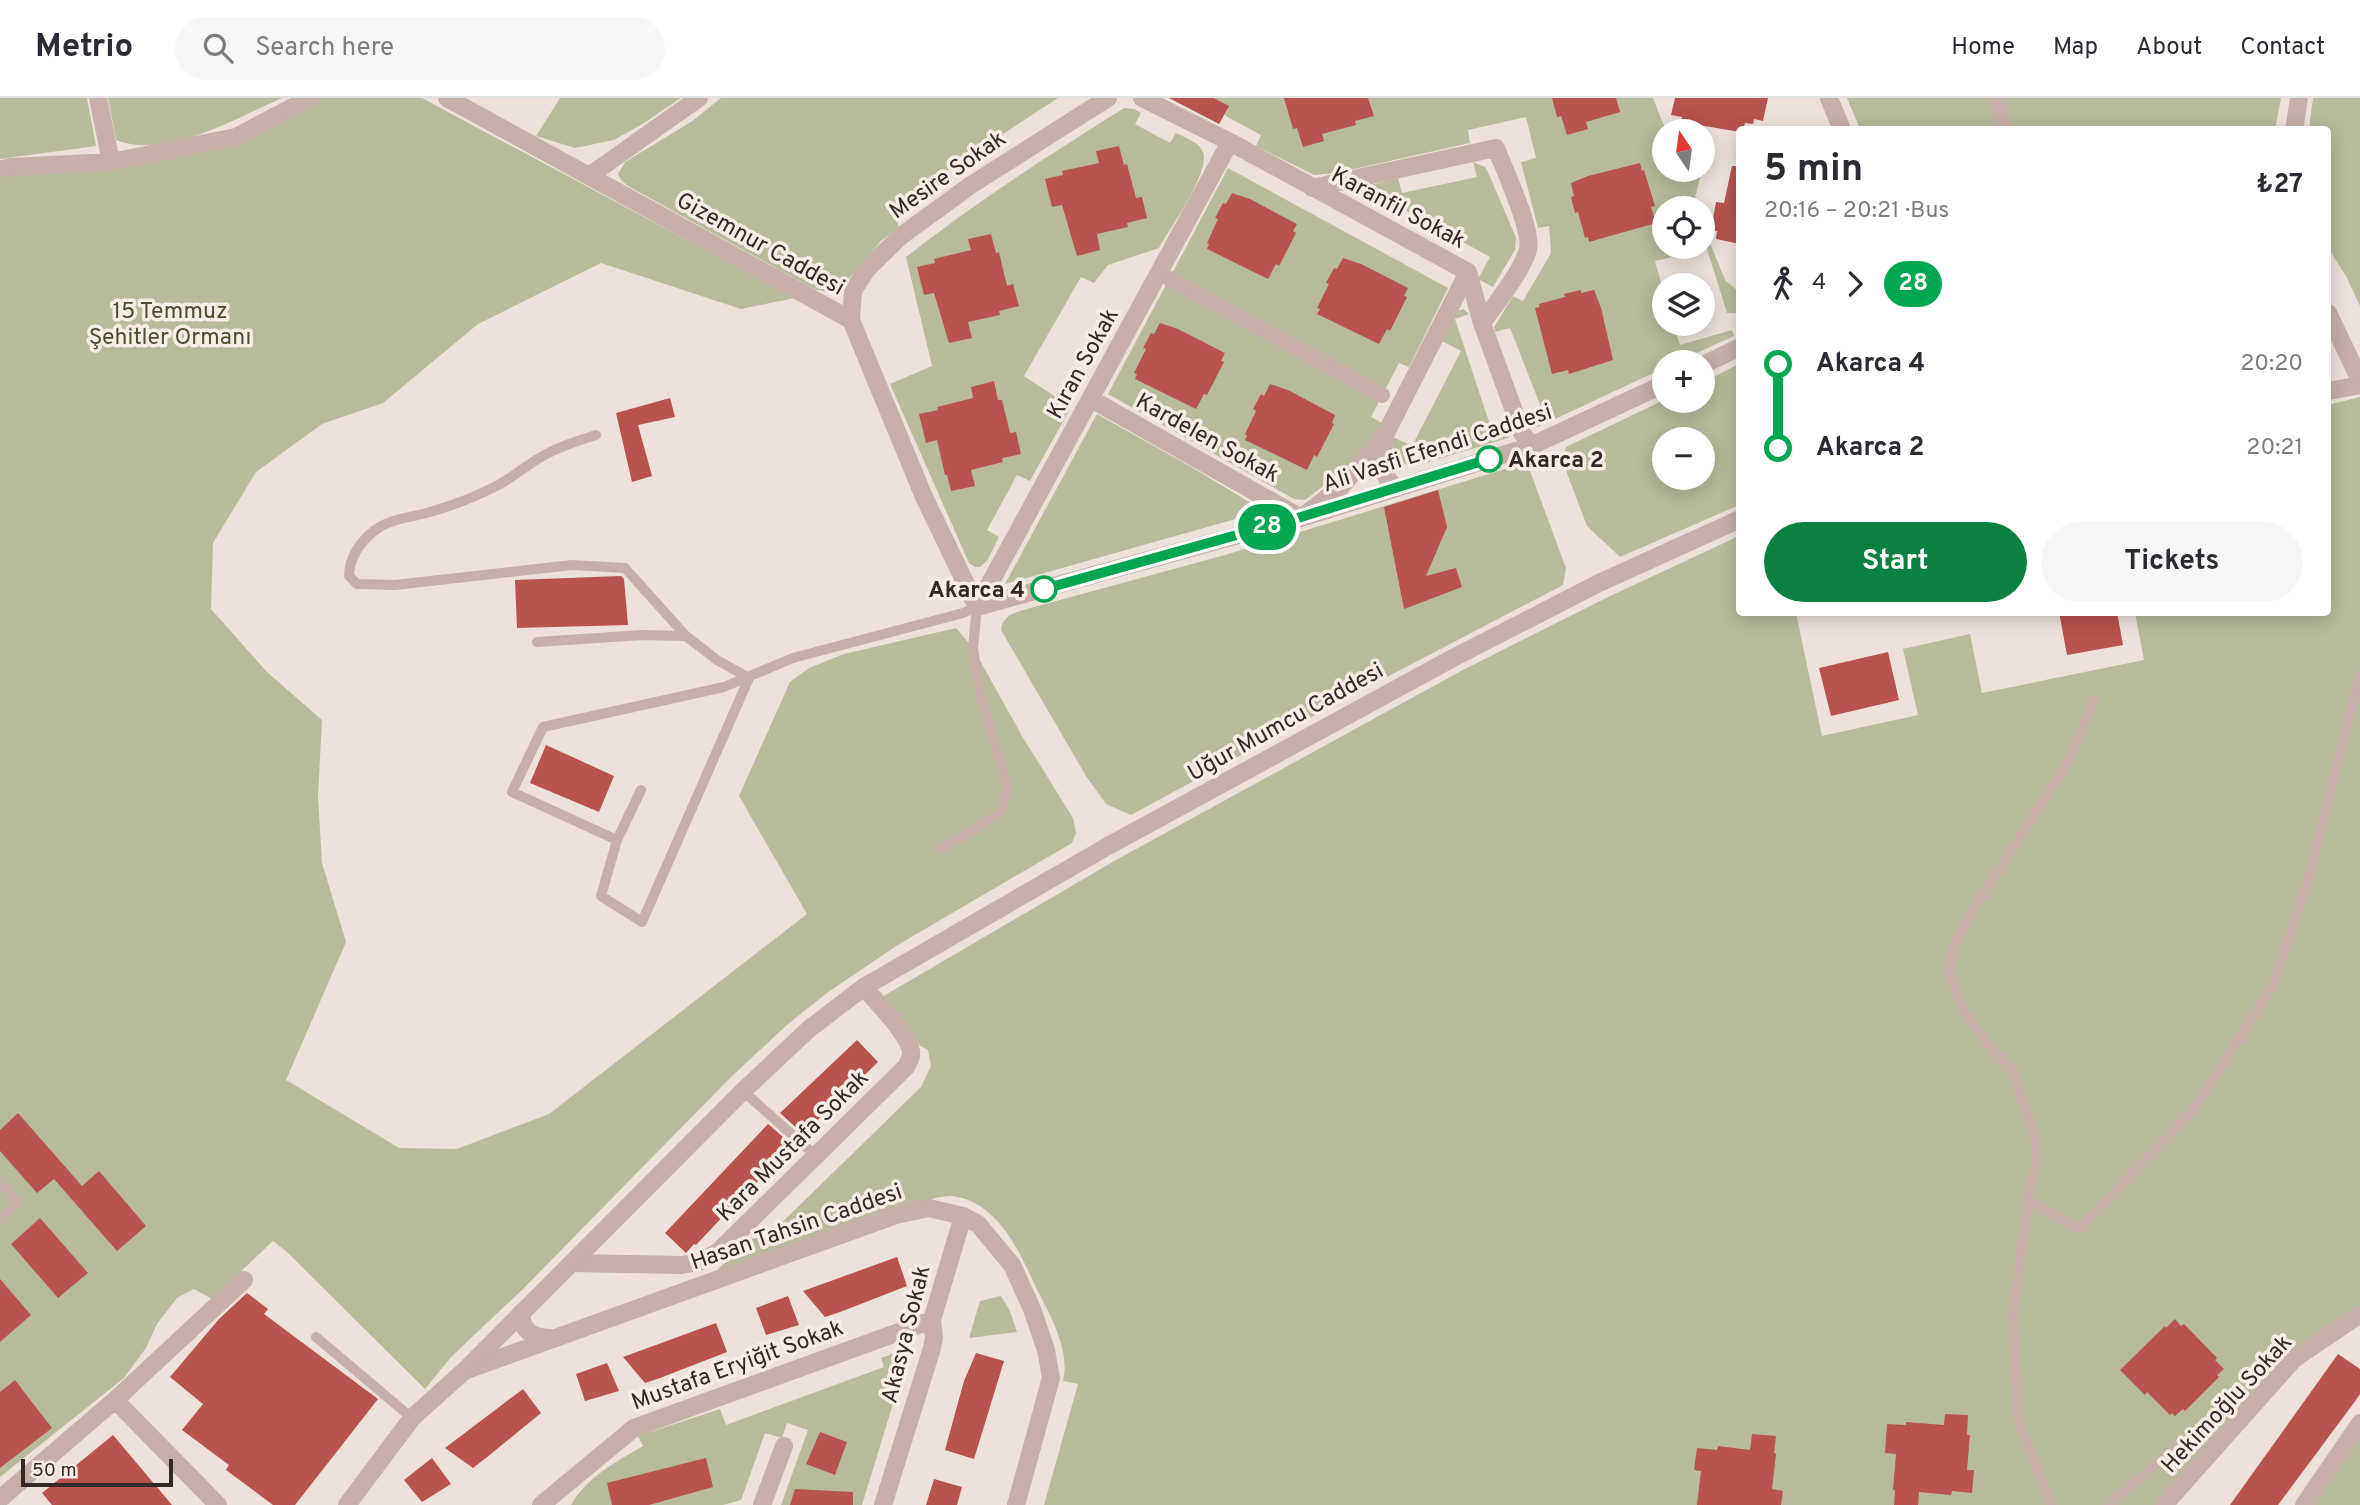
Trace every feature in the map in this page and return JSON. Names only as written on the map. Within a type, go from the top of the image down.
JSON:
[{"type":"street","points":[[98,98],[111,162]]},
{"type":"street","points":[[0,170],[10,167],[111,162],[236,137],[310,98]]},
{"type":"street","name":"Gizemnur Caddesi","points":[[447,98],[851,320],[924,497],[977,607]]},
{"type":"street","points":[[589,176],[699,98]]},
{"type":"street","name":"Mesire Sokak","points":[[851,320],[853,291],[867,269],[901,236],[982,177],[1108,98]]},
{"type":"street","name":"Karanfil Sokak","points":[[1142,98],[1230,142],[1468,272],[1482,323],[1522,433],[1531,446]]},
{"type":"street","points":[[1829,98],[1840,126]]},
{"type":"street","points":[[1997,98],[2004,126]]},
{"type":"street","points":[[2295,126],[2299,98]]},
{"type":"street","name":"Kıran Sokak","points":[[977,607],[1230,142]]},
{"type":"street","points":[[1312,188],[1496,148],[1527,230],[1528,248],[1503,294],[1482,323]]},
{"type":"street","points":[[1301,517],[1342,486],[1386,433],[1468,272]]},
{"type":"street","points":[[1170,279],[1382,395]]},
{"type":"street","points":[[2331,319],[2360,382],[2331,390]]},
{"type":"street","points":[[1715,359],[1736,349]]},
{"type":"street","name":"Ali Vasfi Efendi Caddesi","points":[[977,607],[1301,517],[1531,446],[1652,390]]},
{"type":"street","name":"Kardelen Sokak","points":[[1091,399],[1301,517]]},
{"type":"street","points":[[1386,433],[1381,466],[1385,477],[1395,487]]},
{"type":"street","name":"Uğur Mumcu Caddesi","points":[[412,1418],[463,1372],[743,1091],[809,1029],[864,987],[1108,846],[1453,658],[1599,583],[1736,521]]},
{"type":"street","name":"Kara Mustafa Sokak","points":[[573,1263],[682,1265],[702,1261],[719,1251],[906,1067],[911,1058],[911,1049],[905,1037],[864,987]]},
{"type":"street","name":"Hasan Tahsin Caddesi","points":[[463,1372],[895,1215],[929,1208],[963,1216],[978,1224],[1012,1265],[1032,1309],[1050,1366],[1051,1378],[1016,1505]]},
{"type":"street","name":"Akasya Sokak","points":[[883,1505],[932,1349],[932,1320],[963,1216]]},
{"type":"street","points":[[0,1499],[116,1400],[244,1280]]},
{"type":"street","points":[[522,1313],[522,1323],[531,1335],[552,1338]]},
{"type":"street","name":"Hekimoğlu Sokak","points":[[2164,1505],[2294,1359],[2360,1314]]},
{"type":"street","name":"Mustafa Eryiğit Sokak","points":[[541,1505],[634,1428],[932,1320]]},
{"type":"street","points":[[116,1400],[218,1505]]},
{"type":"street","points":[[347,1505],[412,1418]]},
{"type":"street","points":[[2304,1505],[2360,1423]]},
{"type":"street","points":[[762,1505],[784,1446]]},
{"type":"lane","points":[[596,435],[562,446],[473,497],[425,514],[388,522],[374,530],[361,543],[349,563],[349,576],[357,584],[396,585],[572,565],[625,568],[685,636],[717,660],[749,678]]},
{"type":"lane","points":[[617,840],[512,792],[543,727],[724,687],[793,659],[977,607],[973,648],[979,690],[1008,788],[1000,812],[970,833],[939,849]]},
{"type":"lane","points":[[537,642],[642,635],[685,636]]},
{"type":"lane","points":[[2028,1201],[2079,1229],[2194,1109],[2273,985],[2308,880],[2360,674]]},
{"type":"lane","points":[[641,790],[617,840],[601,896],[642,922],[749,678]]},
{"type":"lane","points":[[2051,1505],[2018,1419],[2013,1313],[2028,1201],[2037,1161],[2035,1139],[2012,1070],[1994,1052],[1964,1012],[1950,972],[1954,945],[2069,761],[2094,699]]},
{"type":"lane","points":[[743,1091],[816,1156]]},
{"type":"lane","points":[[0,1182],[17,1202],[0,1219]]},
{"type":"lane","points":[[316,1337],[412,1418]]},
{"type":"lane","points":[[2109,1505],[2183,1441]]},
{"type":"green space","points":[[0,98],[87,98],[96,146],[0,159]]},
{"type":"green space","points":[[108,98],[282,98],[201,134],[157,145],[136,145],[116,140]]},
{"type":"green space","name":"15 Temmuz Şehitler Ormanı","points":[[310,98],[422,98],[795,298],[741,309],[601,263],[478,324],[383,403],[322,424],[256,472],[213,543],[211,609],[267,672],[322,720],[318,796],[322,863],[346,942],[286,1080],[399,1148],[457,1149],[549,1114],[807,914],[739,796],[790,682],[809,668],[844,654],[956,628],[973,648],[1022,736],[1073,818],[1076,833],[1072,843],[896,946],[827,993],[788,1024],[730,1078],[523,1289],[452,1356],[425,1389],[273,1241],[212,1299],[194,1289],[177,1298],[157,1324],[146,1348],[124,1378],[0,1477],[0,170],[236,137]]},
{"type":"green space","points":[[560,98],[681,98],[614,140],[575,148],[536,136]]},
{"type":"green space","points":[[721,98],[1058,98],[896,204],[894,209],[899,227],[881,241],[840,289],[827,292],[814,289],[621,180],[618,174],[625,162],[691,122]]},
{"type":"green space","points":[[1214,98],[1653,98],[1661,119],[1652,119],[1652,182],[1699,182],[1696,196],[1652,196],[1652,259],[1664,259],[1655,261],[1658,273],[1652,273],[1652,336],[1677,336],[1680,345],[1732,330],[1734,336],[1703,350],[1652,350],[1652,374],[1538,427],[1530,422],[1525,413],[1541,407],[1510,328],[1495,332],[1494,327],[1513,296],[1523,301],[1551,253],[1549,226],[1538,228],[1521,162],[1536,158],[1526,117],[1468,130],[1470,143],[1336,173],[1314,175],[1256,146],[1261,135],[1224,115],[1228,106]]},
{"type":"green space","points":[[1847,98],[2281,98],[2276,126],[1859,126]]},
{"type":"green space","points":[[2313,98],[2360,98],[2360,306],[2331,253],[2331,126],[2309,126]]},
{"type":"green space","points":[[1124,108],[1141,113],[1135,124],[1170,143],[1176,133],[1192,141],[1203,152],[1201,172],[1188,200],[1159,248],[1108,265],[1094,283],[1081,277],[1024,376],[1071,407],[1030,481],[1017,475],[987,530],[999,537],[987,561],[980,567],[975,567],[969,563],[890,384],[932,366],[906,257],[1013,180]]},
{"type":"green space","points":[[1473,162],[1485,167],[1488,172],[1516,238],[1515,250],[1493,287],[1478,279],[1490,257],[1363,187],[1398,178],[1402,193],[1477,177]]},
{"type":"green space","points":[[1228,168],[1448,288],[1409,367],[1399,363],[1371,417],[1382,423],[1371,446],[1358,460],[1305,500],[1294,499],[1108,394]]},
{"type":"green space","points":[[1715,255],[1725,280],[1736,289],[1736,313],[1727,313],[1710,259],[1715,259]]},
{"type":"green space","points":[[1463,309],[1469,314],[1455,319],[1490,425],[1507,420],[1510,434],[1508,438],[1412,467],[1396,456],[1393,437],[1412,446],[1461,351],[1442,341],[1457,311]]},
{"type":"green space","points":[[1736,366],[1736,506],[1620,557],[1587,526],[1568,476],[1563,457],[1566,447],[1652,406],[1652,413],[1715,413],[1715,376]]},
{"type":"green space","points":[[2360,397],[2360,1314],[2294,1359],[2164,1505],[1044,1505],[1078,1384],[1063,1381],[1064,1355],[1051,1317],[1012,1240],[1003,1227],[981,1206],[952,1196],[934,1198],[838,1227],[713,1274],[750,1239],[768,1236],[921,1087],[931,1066],[928,1050],[905,1037],[875,1001],[1116,860],[1461,671],[1606,598],[1736,537],[1736,616],[1797,616],[1822,736],[1918,715],[1903,649],[1970,634],[1982,693],[2144,660],[2136,616],[2331,616],[2331,404]]},
{"type":"green space","points":[[1097,414],[1264,511],[1005,584]]},
{"type":"green space","points":[[1518,465],[1530,471],[1566,568],[1563,585],[1131,815],[1106,804],[1086,776],[1001,630],[1007,618],[1018,612],[1225,555]]},
{"type":"green space","points":[[1001,1296],[1017,1332],[969,1338],[980,1301]]},
{"type":"green space","points":[[897,1352],[903,1371],[862,1505],[781,1505],[808,1430],[787,1423],[782,1438],[765,1433],[741,1500],[723,1505],[571,1505],[594,1478],[643,1446],[638,1436],[720,1409],[726,1425],[884,1367],[881,1358]]},
{"type":"green space","points":[[2360,1423],[2360,1505],[2304,1505]]},
{"type":"building","points":[[1169,98],[1214,98],[1229,106],[1219,124]]},
{"type":"building","points":[[1284,98],[1368,98],[1374,116],[1355,121],[1356,125],[1322,134],[1324,141],[1303,147],[1297,128],[1293,129]]},
{"type":"building","points":[[1552,98],[1616,98],[1620,112],[1586,122],[1588,129],[1567,135],[1561,116],[1557,117]]},
{"type":"building","points":[[1675,98],[1768,98],[1763,121],[1754,119],[1753,124],[1736,126],[1736,131],[1715,128],[1715,119],[1671,115]]},
{"type":"building","points":[[1119,146],[1136,198],[1142,197],[1147,218],[1127,223],[1128,227],[1097,234],[1100,250],[1077,256],[1062,205],[1052,207],[1045,179],[1063,175],[1062,171],[1099,163],[1096,151]]},
{"type":"building","points":[[1640,163],[1652,196],[1652,224],[1589,242],[1588,237],[1585,238],[1578,212],[1575,213],[1571,197],[1574,196],[1571,183]]},
{"type":"building","points":[[1732,166],[1736,166],[1736,243],[1716,239],[1716,202],[1724,203]]},
{"type":"building","points":[[1232,193],[1250,199],[1297,224],[1293,231],[1296,233],[1279,266],[1276,264],[1268,279],[1207,249],[1218,219],[1215,218]]},
{"type":"building","points":[[991,234],[996,253],[999,252],[1007,286],[1013,284],[1019,306],[999,311],[1000,315],[968,322],[972,338],[949,343],[934,293],[924,295],[917,267],[935,263],[934,259],[971,250],[968,239]]},
{"type":"building","points":[[1343,258],[1408,288],[1404,296],[1407,297],[1390,331],[1387,329],[1379,344],[1317,314],[1320,309],[1317,308],[1329,284],[1326,283]]},
{"type":"building","points":[[1581,290],[1581,293],[1594,290],[1613,360],[1569,374],[1568,370],[1552,374],[1535,308],[1540,307],[1539,304],[1565,297],[1564,294]]},
{"type":"building","points":[[1160,323],[1225,353],[1221,361],[1224,362],[1207,395],[1204,394],[1196,409],[1135,379],[1137,374],[1134,373],[1146,349],[1143,348]]},
{"type":"building","points":[[994,381],[1010,433],[1016,432],[1021,454],[1002,458],[1003,462],[971,470],[975,486],[951,491],[937,440],[926,443],[919,414],[973,398],[971,387]]},
{"type":"building","points":[[1270,384],[1288,390],[1335,415],[1334,424],[1307,470],[1245,440],[1245,434],[1256,411],[1253,409]]},
{"type":"building","points":[[670,398],[675,417],[638,425],[652,476],[632,482],[616,413]]},
{"type":"building","points":[[1438,490],[1447,527],[1426,576],[1456,568],[1462,587],[1404,609],[1384,507]]},
{"type":"building","points":[[621,576],[624,579],[628,625],[517,628],[515,580]]},
{"type":"building","points":[[2060,616],[2118,616],[2123,645],[2067,655]]},
{"type":"building","points":[[1888,652],[1899,700],[1831,716],[1819,668]]},
{"type":"building","points":[[546,745],[614,776],[599,812],[530,783]]},
{"type":"building","points":[[857,1040],[878,1062],[802,1133],[780,1113]]},
{"type":"building","points":[[18,1113],[82,1186],[99,1171],[146,1226],[117,1251],[54,1179],[37,1193],[0,1151],[0,1130]]},
{"type":"building","points":[[768,1124],[790,1143],[790,1146],[742,1199],[686,1253],[665,1233]]},
{"type":"building","points":[[40,1218],[88,1273],[58,1298],[11,1244]]},
{"type":"building","points":[[897,1257],[907,1286],[840,1312],[825,1317],[803,1291]]},
{"type":"building","points":[[0,1279],[31,1315],[0,1342]]},
{"type":"building","points":[[247,1293],[268,1309],[264,1314],[378,1399],[295,1505],[273,1505],[226,1470],[229,1465],[182,1430],[203,1404],[170,1377],[219,1319]]},
{"type":"building","points":[[788,1296],[799,1325],[766,1335],[756,1308]]},
{"type":"building","points":[[2175,1319],[2181,1326],[2184,1324],[2224,1369],[2185,1411],[2183,1409],[2175,1416],[2172,1413],[2170,1415],[2147,1392],[2145,1395],[2120,1370]]},
{"type":"building","points":[[716,1323],[727,1352],[660,1378],[645,1383],[623,1357]]},
{"type":"building","points":[[976,1353],[1004,1361],[974,1459],[945,1450],[964,1381]]},
{"type":"building","points":[[2338,1354],[2360,1369],[2360,1394],[2353,1404],[2278,1505],[2230,1505]]},
{"type":"building","points":[[607,1363],[619,1391],[585,1401],[576,1374]]},
{"type":"building","points":[[15,1380],[52,1428],[0,1468],[0,1392]]},
{"type":"building","points":[[523,1389],[541,1413],[473,1468],[445,1448]]},
{"type":"building","points":[[1945,1414],[1968,1415],[1967,1435],[1970,1435],[1967,1470],[1974,1470],[1972,1493],[1952,1491],[1951,1495],[1919,1492],[1918,1505],[1894,1505],[1896,1454],[1885,1453],[1887,1424],[1906,1425],[1906,1422],[1944,1425]]},
{"type":"building","points":[[820,1432],[847,1442],[835,1475],[806,1464]]},
{"type":"building","points":[[1752,1434],[1776,1436],[1772,1489],[1783,1491],[1781,1505],[1697,1505],[1701,1471],[1694,1470],[1697,1448],[1717,1450],[1718,1446],[1750,1450]]},
{"type":"building","points":[[113,1435],[172,1505],[52,1505],[42,1493]]},
{"type":"building","points":[[432,1458],[451,1484],[422,1502],[404,1480]]},
{"type":"building","points":[[706,1458],[713,1487],[649,1505],[612,1505],[607,1483]]},
{"type":"building","points":[[934,1479],[962,1487],[957,1505],[926,1505]]},
{"type":"building","points":[[795,1489],[853,1492],[853,1505],[790,1505]]},
{"type":"bus line","name":"28","points":[[1044,589],[1301,517],[1489,459]]},
{"type":"place","name":"Akarca 2","points":[[1489,459]]},
{"type":"place","name":"Akarca 4","points":[[1044,589]]}]
